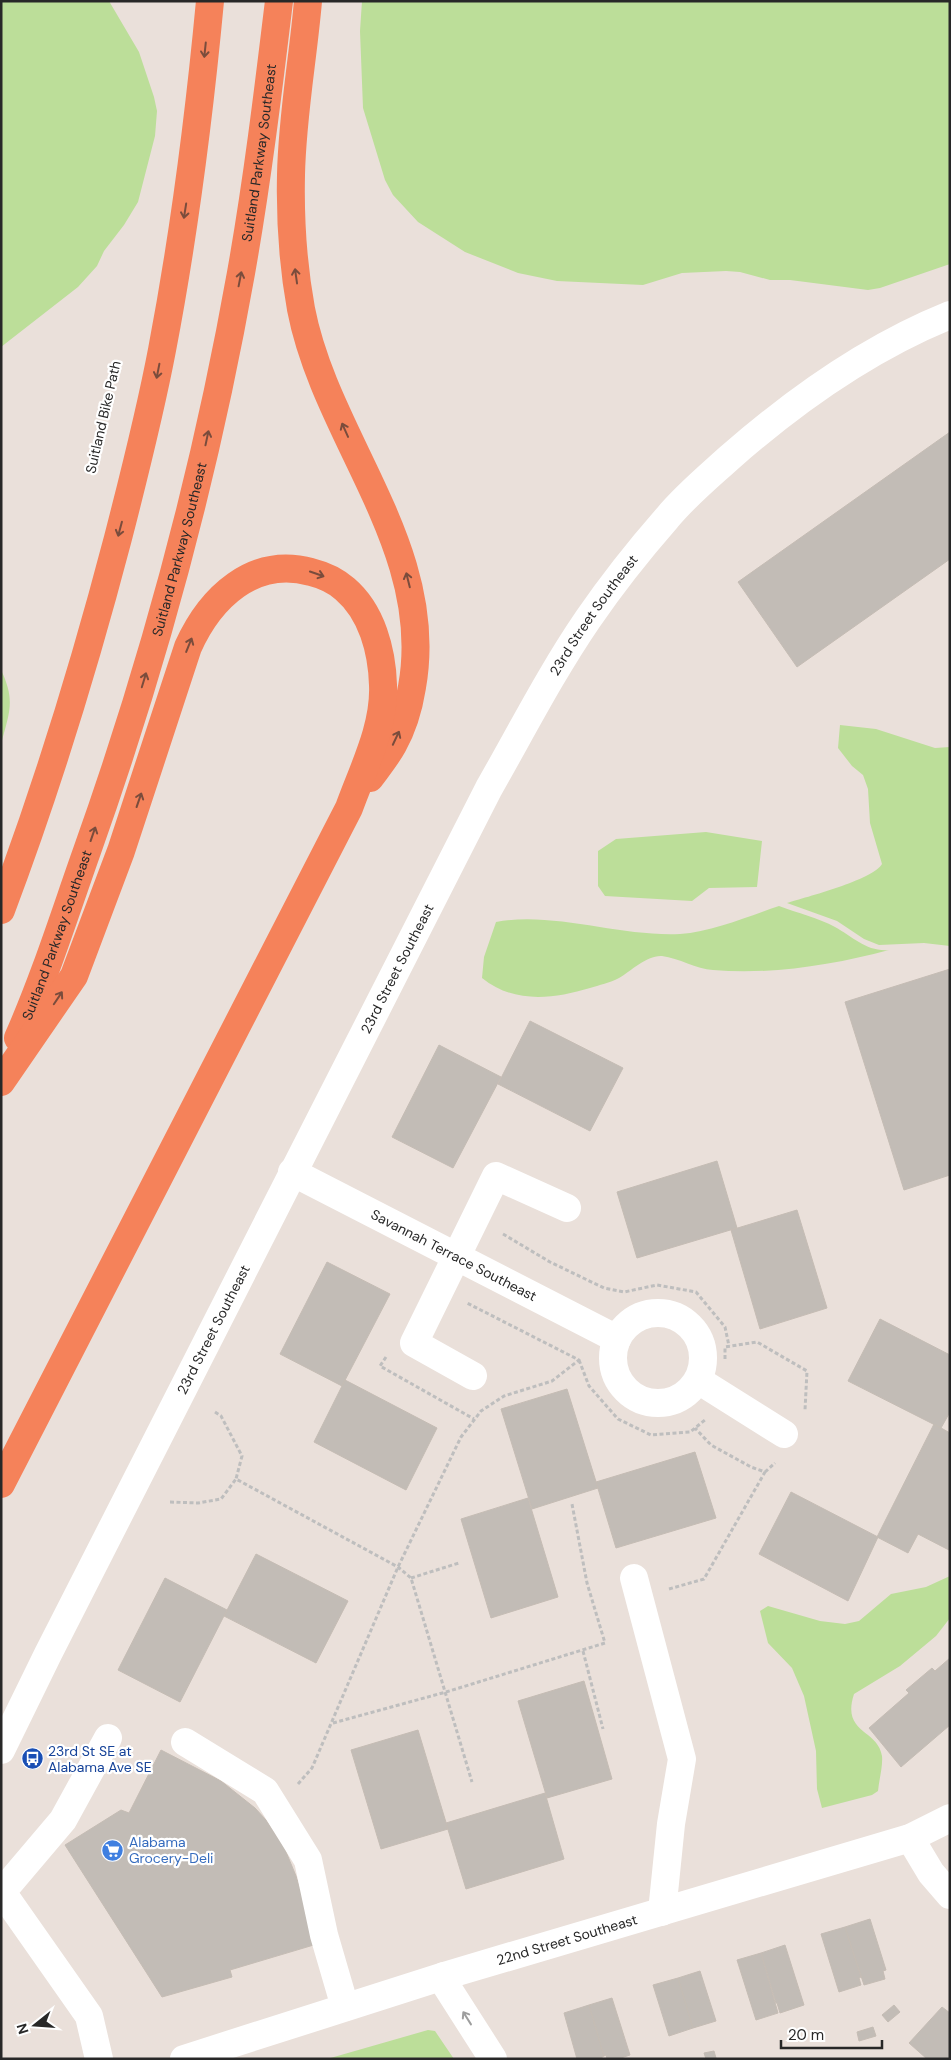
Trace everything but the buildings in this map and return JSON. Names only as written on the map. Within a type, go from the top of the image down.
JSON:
[{"type":"highway","points":[[1,910],[45,787],[81,673],[101,604],[149,414],[186,209],[198,124],[210,1]]},
{"type":"highway","name":"Suitland Parkway Southeast","points":[[1,1076],[45,970],[102,808],[146,671],[187,526],[207,442],[240,275],[254,190],[279,1]]},
{"type":"highway","points":[[308,1],[291,174],[292,242],[302,311],[320,373],[401,555],[412,600],[416,648],[415,672],[405,719],[394,744],[349,808]]},
{"type":"highway","points":[[1,1082],[74,976],[121,851],[180,670],[197,628],[208,611],[235,585],[250,577],[284,568],[301,569],[318,574],[345,588],[365,613],[372,630],[381,666],[383,703],[375,736],[349,808],[1,1484]]},
{"type":"street","name":"23rd Street Southeast","points":[[1,1750],[292,1172],[489,788],[560,664],[588,620],[619,577],[667,517],[700,484],[754,436],[845,370],[889,344],[950,315]]},
{"type":"street","name":"Savannah Terrace Southeast","points":[[292,1172],[617,1339]]},
{"type":"street","points":[[473,1376],[414,1343],[496,1176],[567,1208]]},
{"type":"street","points":[[652,1313],[666,1314],[679,1319],[691,1327],[699,1338],[703,1352],[703,1367],[698,1380],[690,1391],[671,1402],[650,1403],[637,1399],[626,1390],[618,1378],[613,1364],[617,1339],[627,1326],[638,1317],[652,1313]]},
{"type":"street","points":[[698,1380],[784,1434]]},
{"type":"street","points":[[637,1588],[682,1759],[671,1824],[662,1912]]},
{"type":"street","points":[[99,2059],[89,2016],[2,1892],[63,1820],[108,1738]]},
{"type":"street","points":[[185,1742],[265,1791],[308,1860],[324,1936],[345,2007]]},
{"type":"street","name":"22nd Street Southeast","points":[[184,2059],[444,1976],[910,1838],[950,1818]]},
{"type":"street","points":[[910,1838],[931,1872],[950,1895]]},
{"type":"street","points":[[444,1976],[447,1987],[493,2059]]},
{"type":"path","points":[[476,1218],[550,1262],[604,1288],[624,1292],[657,1285],[696,1292],[725,1327],[729,1346]]},
{"type":"path","points":[[440,1290],[580,1360],[589,1386],[618,1420],[651,1435],[690,1432],[716,1411],[725,1397]]},
{"type":"path","points":[[275,1809],[312,1768],[398,1567],[461,1437],[481,1411],[504,1396],[552,1381],[580,1360]]},
{"type":"path","points":[[170,1502],[198,1503],[221,1499],[236,1479],[242,1456],[221,1416],[215,1412]]},
{"type":"path","points":[[637,1588],[704,1579],[765,1472],[751,1467],[711,1445],[695,1428]]},
{"type":"path","points":[[236,1479],[398,1567],[411,1578],[472,1782]]},
{"type":"path","points":[[332,1723],[446,1692],[605,1643],[587,1583],[572,1504]]},
{"type":"path","points":[[411,1578],[460,1563]]},
{"type":"path","points":[[583,1651],[603,1729]]},
{"type":"green space","points":[[1,1],[109,1],[139,52],[157,111],[155,136],[138,202],[124,225],[104,251],[97,266],[78,287],[1,347]]},
{"type":"green space","points":[[362,1],[950,1],[950,264],[880,288],[868,290],[790,280],[770,280],[740,272],[726,271],[682,273],[643,285],[557,281],[518,273],[465,252],[418,222],[393,195],[385,180],[363,108],[360,31]]},
{"type":"green space","points":[[1,670],[6,681],[10,707],[1,744]]},
{"type":"green space","points":[[840,725],[876,729],[935,748],[950,747],[950,946],[924,943],[879,945],[864,939],[837,921],[787,903],[853,882],[876,870],[882,864],[870,823],[868,789],[863,775],[852,766],[838,748]]},
{"type":"green space","points":[[706,832],[762,841],[757,887],[709,888],[692,901],[605,896],[598,886],[598,851],[616,839]]},
{"type":"green space","points":[[779,906],[829,924],[860,943],[874,949],[889,950],[802,968],[757,971],[700,968],[668,957],[656,956],[612,981],[576,992],[548,997],[534,997],[507,992],[482,978],[484,957],[496,922],[518,919],[540,920],[634,932],[680,934],[717,927]]},
{"type":"green space","points":[[950,1576],[950,1618],[936,1636],[900,1666],[854,1694],[851,1707],[852,1717],[856,1724],[879,1747],[882,1756],[878,1791],[872,1795],[822,1808],[817,1789],[816,1751],[804,1696],[792,1668],[768,1643],[760,1611],[768,1606],[820,1621],[845,1624],[859,1621],[891,1594],[926,1587]]},
{"type":"green space","points":[[428,2030],[435,2031],[454,2059],[327,2059]]},
{"type":"place","name":"23rd St SE at Alabama Ave SE","points":[[32,1759]]},
{"type":"place","name":"Alabama Grocery-Deli","points":[[113,1850]]}]
